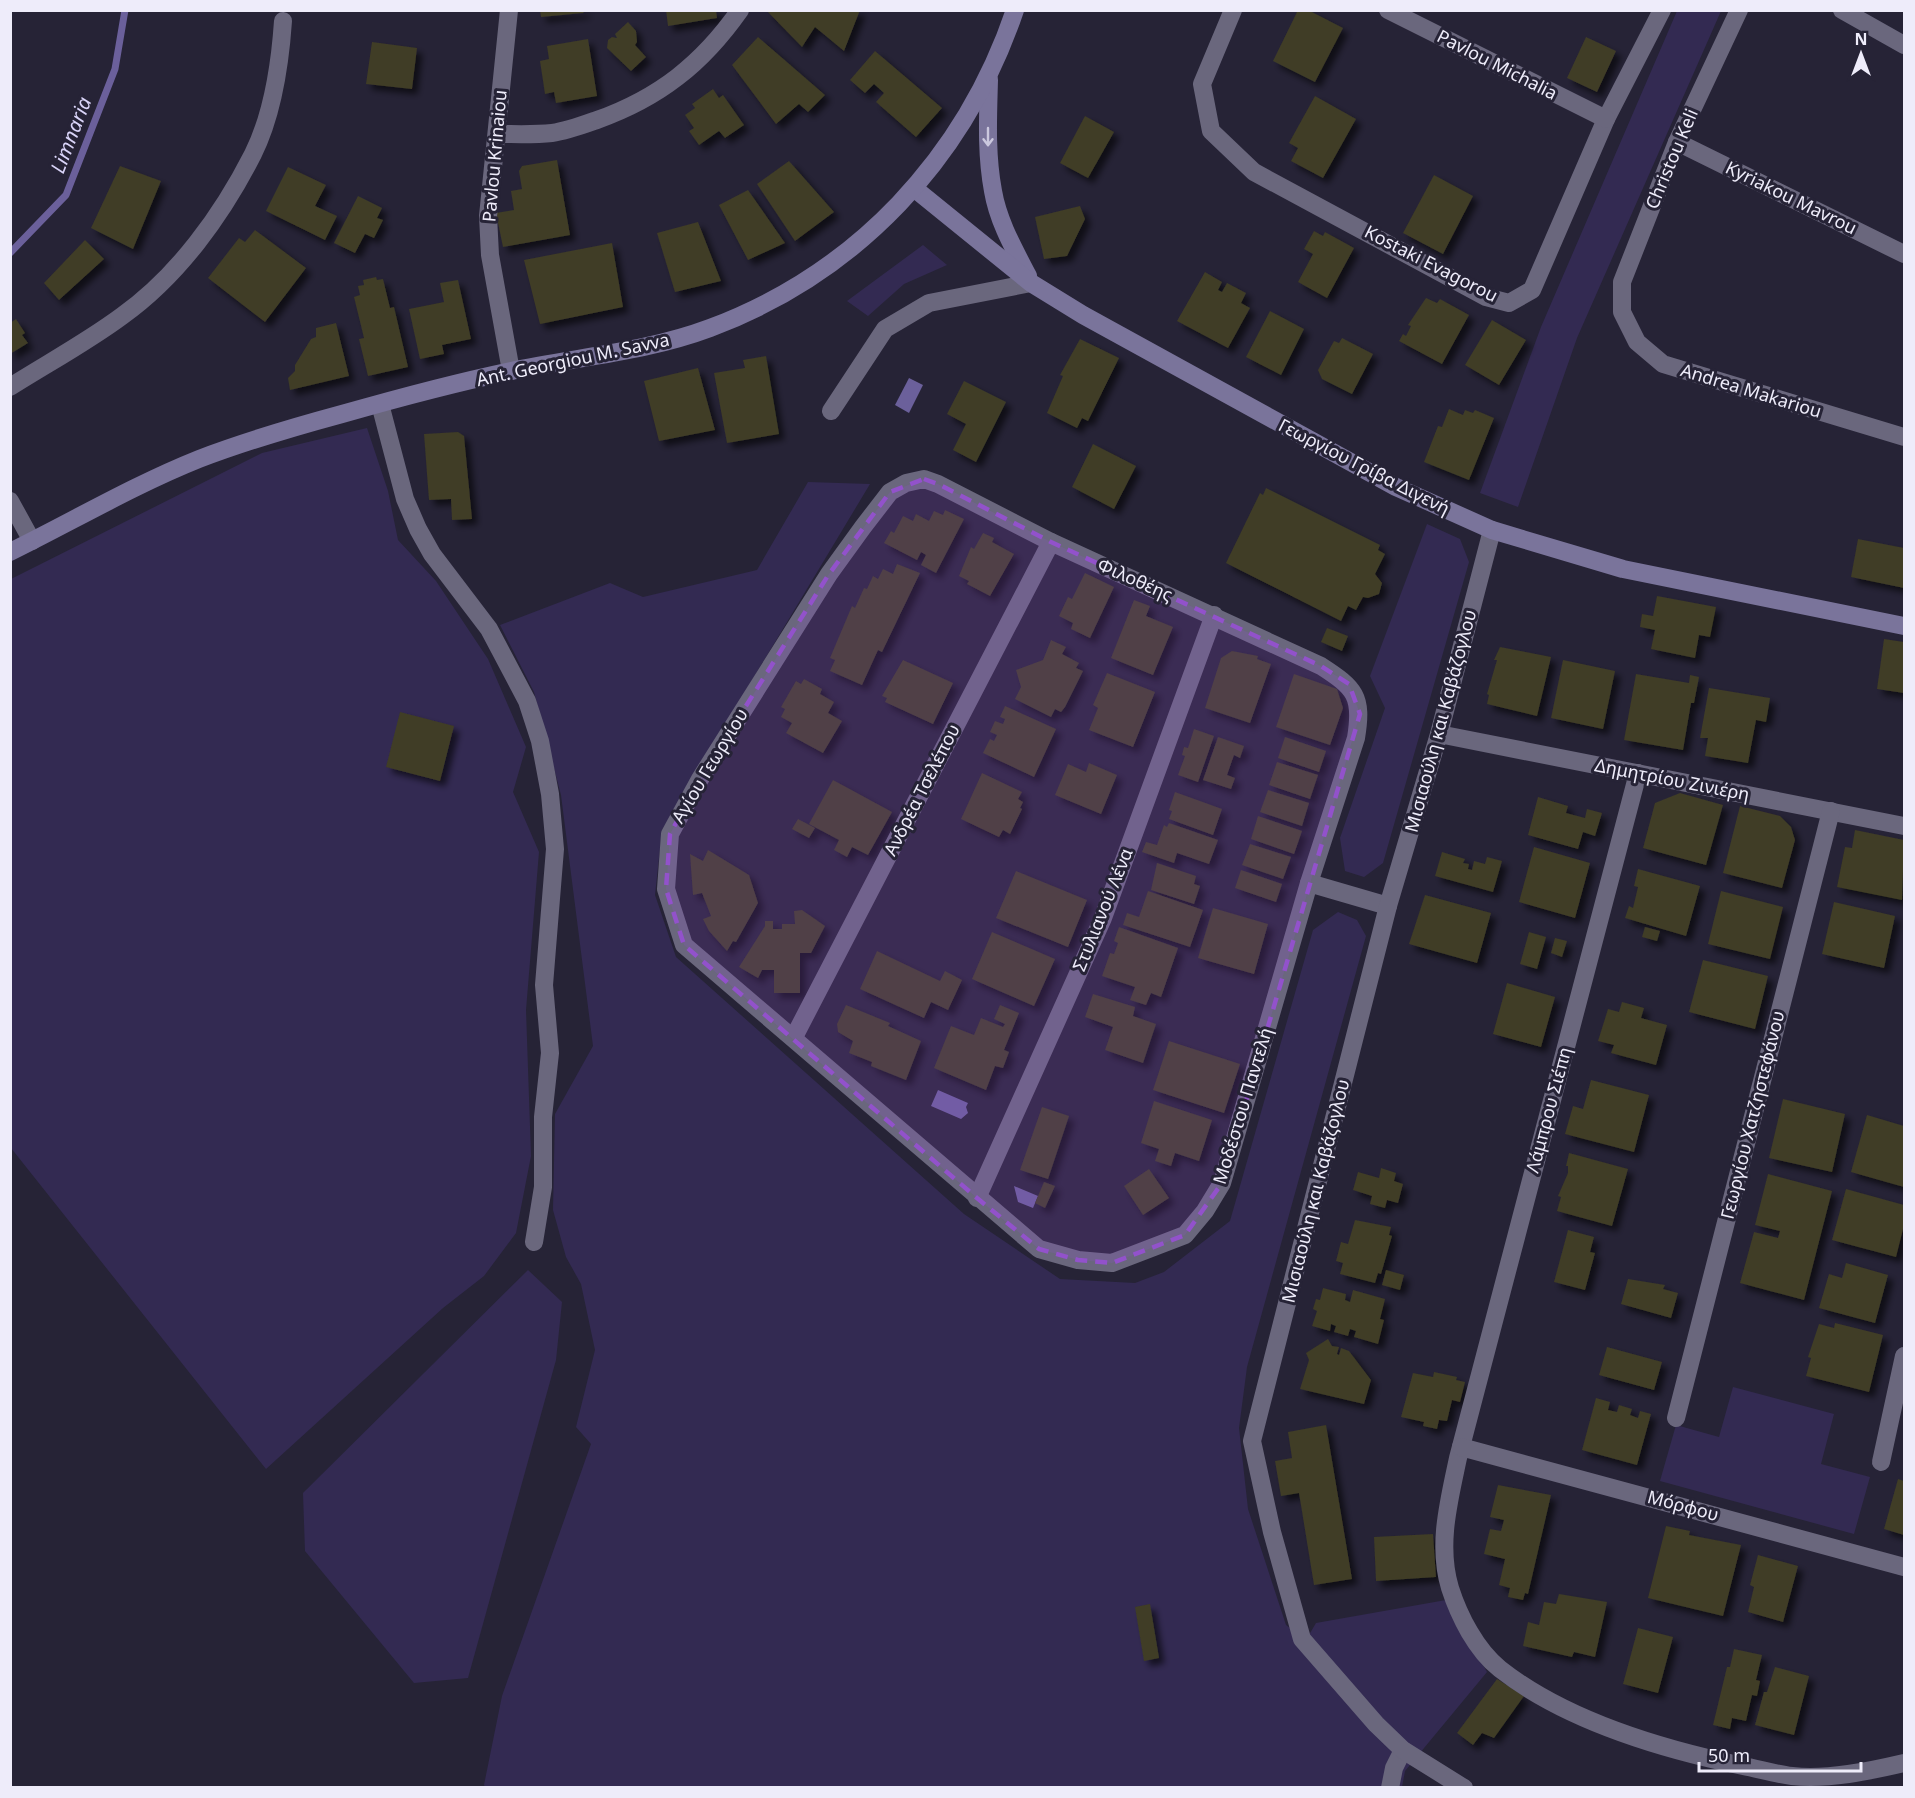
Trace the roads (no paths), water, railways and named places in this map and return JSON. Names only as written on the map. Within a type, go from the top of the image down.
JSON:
[{"type":"main road","name":"Ant. Georgiou M. Savva","points":[[10,552],[133,489],[197,460],[259,438],[511,371],[644,347],[708,329],[751,311],[823,270],[854,247],[915,189],[960,128],[989,78],[1015,10]]},
{"type":"main road","points":[[989,78],[987,144],[993,192],[1006,232],[1031,283]]},
{"type":"main road","name":"Γεωργίου Γρίβα Διγενή","points":[[915,189],[1031,283],[1119,337],[1396,488],[1492,530],[1623,569],[1905,626]]},
{"type":"street","name":"Pavlou Krinaiou","points":[[509,10],[488,216],[490,255],[511,371]]},
{"type":"street","points":[[497,134],[554,133],[612,114],[644,99],[679,78],[712,48],[740,10]]},
{"type":"street","name":"Kostaki Evagorou","points":[[1233,10],[1202,84],[1211,131],[1254,172],[1486,297],[1509,303],[1532,290],[1606,119],[1662,10]]},
{"type":"street","name":"Pavlou Michalia","points":[[1388,10],[1606,119]]},
{"type":"street","name":"Christou Keli","points":[[1622,312],[1622,282],[1677,142],[1739,10]]},
{"type":"street","points":[[1842,10],[1905,45]]},
{"type":"street","points":[[10,387],[123,316],[170,274],[214,220],[254,152],[280,64],[283,21]]},
{"type":"street","name":"Kyriakou Mavrou","points":[[1677,142],[1905,254]]},
{"type":"street","points":[[831,411],[885,329],[929,303],[1031,283]]},
{"type":"street","name":"Andrea Makariou","points":[[1622,312],[1637,342],[1663,364],[1905,437]]},
{"type":"street","points":[[380,404],[405,499],[418,529],[432,554],[489,628],[527,701],[540,741],[550,794],[555,849],[544,986],[550,1053],[543,1117],[543,1187],[534,1242]]},
{"type":"street","name":"Φιλοθέης","points":[[890,492],[906,483],[924,479],[938,483],[1051,542],[1321,666],[1349,684],[1358,699],[1360,714]]},
{"type":"street","name":"Αγίου Γεωργίου","points":[[890,492],[829,574],[700,779],[670,834],[666,889],[684,945],[794,1037],[976,1198]]},
{"type":"street","points":[[10,501],[32,541]]},
{"type":"street","name":"Μισιαούλη και Καβάζογλου","points":[[1464,1788],[1403,1750],[1376,1724],[1302,1639],[1272,1532],[1252,1441],[1388,906],[1440,734],[1492,530]]},
{"type":"street","name":"Ανδρέα Τσελέπου","points":[[794,1037],[1051,542]]},
{"type":"street","name":"Στυλιανού Λένα","points":[[976,1198],[1103,918],[1214,615]]},
{"type":"street","name":"Μοδέστου Παντελή","points":[[976,1198],[1039,1249],[1078,1260],[1112,1263],[1185,1235],[1206,1211],[1222,1183],[1309,883],[1356,738],[1360,714]]},
{"type":"street","name":"Δημητρίου Ζινιέρη","points":[[1440,734],[1905,826]]},
{"type":"street","name":"Λάμπρου Σιέπη","points":[[1638,773],[1461,1447],[1448,1508],[1444,1556],[1450,1586],[1464,1622],[1479,1647],[1498,1668],[1538,1694],[1601,1725],[1682,1753],[1793,1776],[1865,1772],[1905,1764]]},
{"type":"street","name":"Γεωργίου Χατζηστεφάνου","points":[[1676,1418],[1831,812]]},
{"type":"street","points":[[1309,883],[1388,906]]},
{"type":"street","points":[[1881,1462],[1905,1356]]},
{"type":"street","name":"Μόρφου","points":[[1461,1447],[1905,1567]]},
{"type":"street","points":[[1390,1788],[1394,1768],[1403,1750]]},
{"type":"waterway","name":"Limnaria","points":[[10,253],[66,195],[115,69],[125,10]]}]
